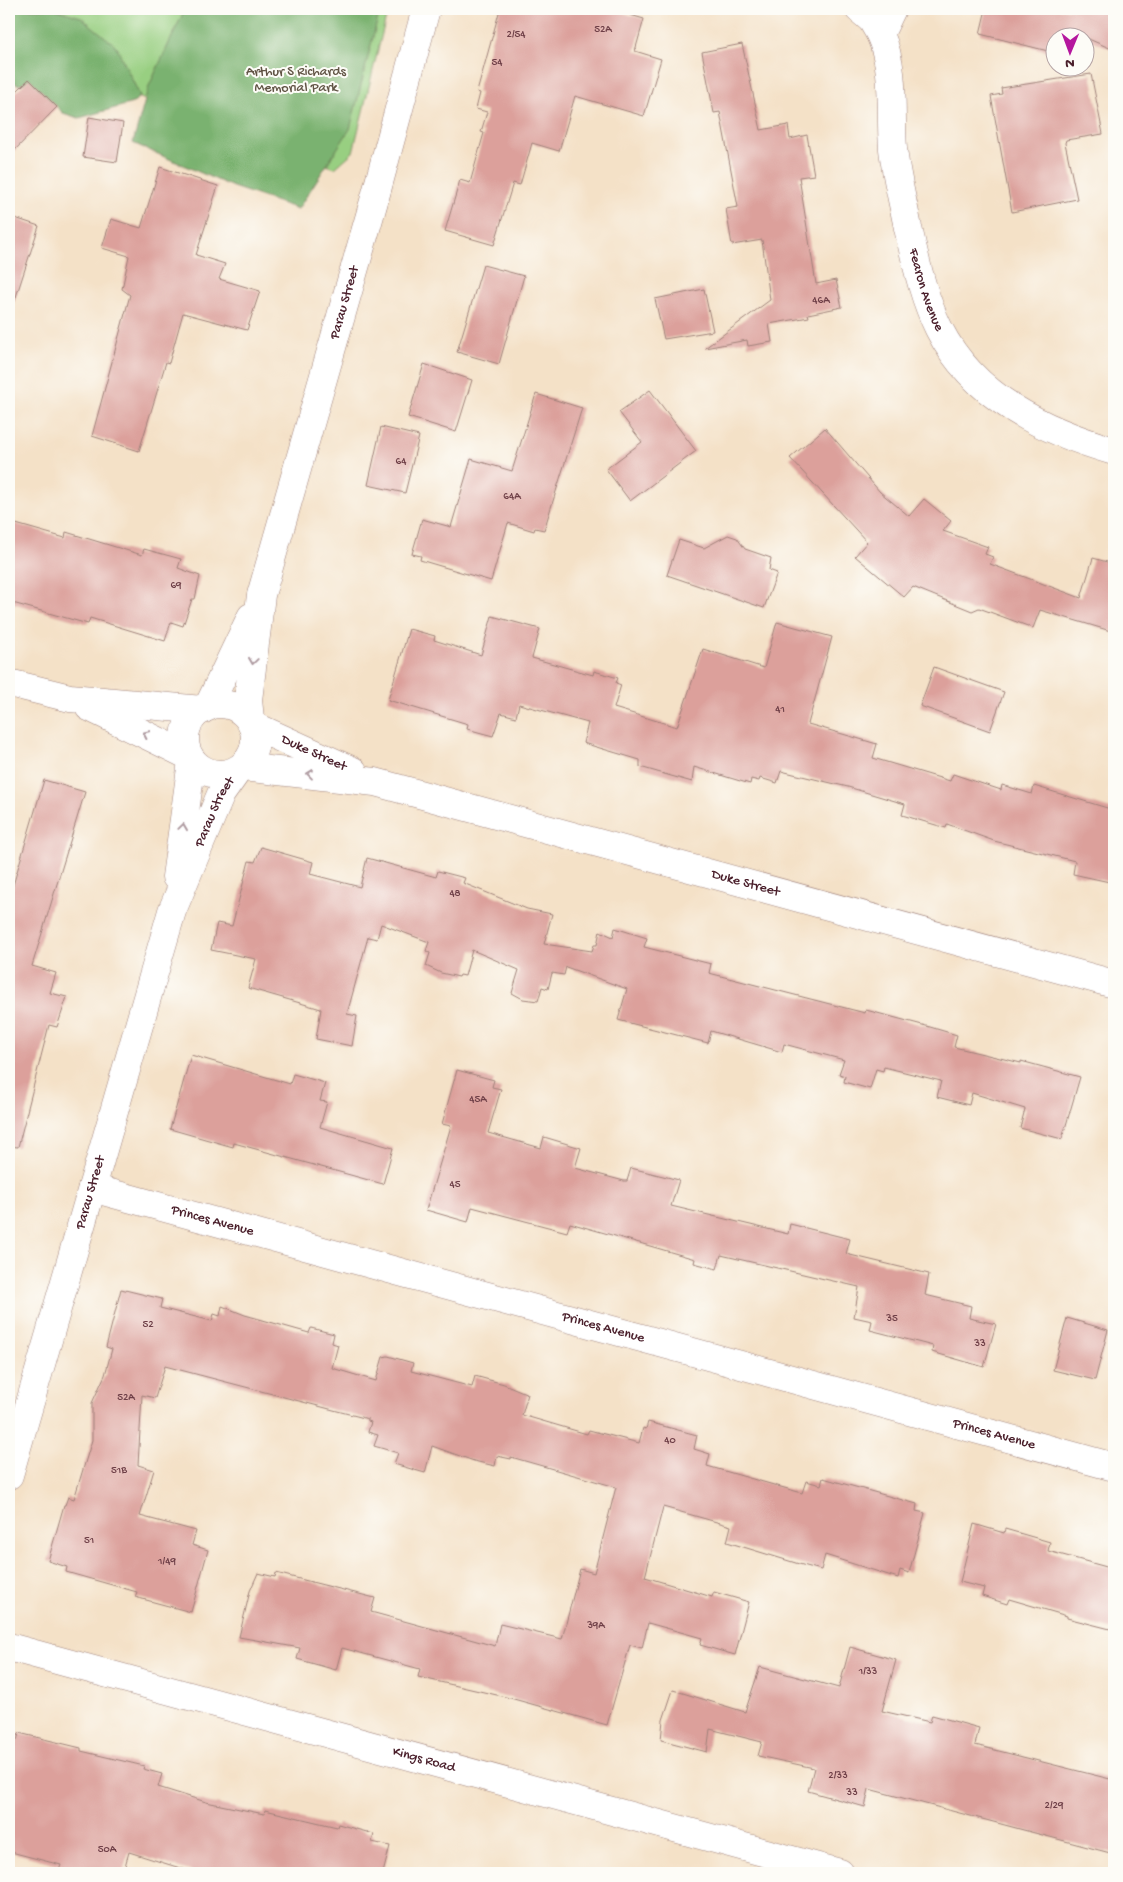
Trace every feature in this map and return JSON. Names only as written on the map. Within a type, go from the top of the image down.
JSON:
[{"type":"street","name":"Parau Street","points":[[251,722],[248,700],[261,595],[374,201],[426,9]]},
{"type":"street","name":"Fearon Avenue","points":[[859,9],[872,20],[888,52],[891,70],[892,133],[899,181],[918,275],[940,330],[969,370],[1024,416],[1056,432],[1114,451]]},
{"type":"street","points":[[880,34],[892,9]]},
{"type":"street","name":"Parau Street","points":[[205,708],[261,595]]},
{"type":"street","points":[[9,683],[70,698],[205,708],[231,706],[241,711],[251,722],[256,736],[255,748],[250,758],[240,768],[226,774],[214,774],[202,769],[191,759],[70,698]]},
{"type":"street","points":[[191,759],[185,744],[186,730],[192,719],[205,708]]},
{"type":"street","name":"Duke Street","points":[[251,722],[375,782]]},
{"type":"street","name":"Parau Street","points":[[172,910],[191,759]]},
{"type":"street","name":"Parau Street","points":[[9,1475],[172,910],[222,794],[240,768]]},
{"type":"street","name":"Duke Street","points":[[240,768],[375,782],[1114,984]]},
{"type":"street","name":"Princes Avenue","points":[[92,1188],[1114,1467]]},
{"type":"street","name":"Kings Road","points":[[9,1647],[840,1873]]},
{"type":"green space","name":"Arthur S Richards Memorial Park","points":[[9,9],[388,9],[353,152],[335,168],[163,107],[9,46]]},
{"type":"green space","points":[[9,9],[55,9],[81,17],[116,46],[140,96],[133,103],[79,118],[63,113],[29,78],[21,85],[9,82]]},
{"type":"green space","name":"Arthur S Richards Memorial Park","points":[[185,9],[380,9],[350,129],[298,209],[233,187],[133,143],[149,86]]},
{"type":"building","points":[[500,9],[610,9],[644,19],[635,51],[661,59],[644,116],[575,96],[559,151],[532,143],[520,185],[513,183],[494,245],[445,231],[460,180],[470,183],[484,133],[481,132],[487,112],[476,109],[480,93],[477,92]]},
{"type":"building","points":[[986,9],[1114,9],[1114,50],[1096,42],[1096,28],[1046,28],[1046,50],[980,34]]},
{"type":"building","points":[[742,44],[761,130],[788,125],[790,139],[807,135],[814,175],[799,177],[816,284],[836,280],[842,307],[808,314],[809,317],[769,324],[772,342],[748,346],[747,340],[705,348],[770,300],[762,240],[732,245],[726,209],[738,207],[720,112],[714,113],[702,52]]},
{"type":"building","points":[[1065,78],[1092,78],[1103,134],[1066,140],[1065,143],[1077,199],[1012,212],[991,96],[1002,94],[1001,88]]},
{"type":"building","points":[[29,79],[57,107],[9,156],[9,99]]},
{"type":"building","points":[[89,117],[123,123],[117,162],[83,157]]},
{"type":"building","points":[[160,167],[218,186],[196,255],[225,264],[219,279],[260,291],[247,330],[183,313],[169,363],[166,362],[139,451],[92,436],[130,295],[122,289],[129,256],[102,248],[111,219],[141,228]]},
{"type":"building","points":[[9,216],[39,226],[14,303],[9,302]]},
{"type":"building","points":[[483,265],[524,276],[499,364],[457,352]]},
{"type":"building","points":[[704,289],[713,331],[664,339],[655,299]]},
{"type":"building","points":[[424,364],[472,380],[456,432],[408,417]]},
{"type":"building","points":[[650,390],[696,451],[630,501],[606,469],[642,442],[619,412]]},
{"type":"building","points":[[536,394],[582,408],[544,530],[535,528],[534,531],[508,523],[491,581],[420,560],[421,556],[412,554],[422,519],[451,527],[471,459],[512,471]]},
{"type":"building","points":[[381,427],[419,436],[405,493],[368,485]]},
{"type":"building","points":[[825,428],[880,492],[909,516],[924,499],[951,521],[943,531],[988,547],[985,554],[993,557],[990,564],[1081,598],[1093,558],[1114,564],[1114,632],[1040,610],[1033,628],[979,608],[972,611],[913,587],[904,597],[855,556],[867,542],[790,458]]},
{"type":"building","points":[[9,522],[65,538],[66,532],[142,555],[144,549],[181,559],[178,568],[200,576],[195,599],[192,599],[183,626],[171,622],[165,641],[90,618],[88,624],[9,602]]},
{"type":"building","points":[[728,535],[737,538],[745,549],[771,558],[769,570],[777,573],[764,608],[667,575],[679,540],[704,548]]},
{"type":"building","points":[[492,616],[540,629],[532,658],[593,675],[594,671],[618,678],[616,683],[621,685],[614,708],[677,727],[703,649],[764,668],[777,622],[832,637],[808,724],[877,744],[873,758],[950,781],[953,774],[1001,790],[1002,785],[1032,794],[1034,786],[1114,810],[1114,883],[1073,874],[1075,861],[994,841],[947,824],[946,828],[902,815],[905,804],[848,787],[781,771],[777,783],[760,778],[759,781],[751,779],[750,784],[694,767],[692,782],[640,767],[640,760],[583,743],[588,723],[519,704],[516,717],[501,713],[493,736],[467,729],[468,724],[388,700],[409,629],[435,636],[434,640],[481,655]]},
{"type":"building","points":[[934,667],[1004,692],[990,731],[920,706]]},
{"type":"building","points":[[44,780],[85,792],[32,966],[56,973],[50,993],[67,997],[57,1027],[49,1025],[18,1147],[9,1146],[9,899]]},
{"type":"building","points":[[261,847],[313,862],[310,874],[360,887],[367,858],[436,877],[438,871],[465,878],[463,883],[527,909],[552,914],[544,944],[592,951],[594,945],[597,945],[600,931],[613,937],[615,928],[647,938],[644,947],[711,964],[709,973],[865,1013],[866,1010],[930,1027],[957,1035],[954,1047],[1021,1063],[1021,1061],[1080,1077],[1062,1139],[1020,1128],[1025,1109],[972,1093],[969,1105],[937,1097],[941,1081],[884,1067],[883,1071],[876,1069],[870,1089],[844,1082],[845,1076],[839,1074],[844,1060],[784,1044],[782,1052],[711,1031],[708,1043],[618,1020],[627,989],[566,967],[564,975],[552,973],[548,989],[542,987],[538,1001],[523,999],[512,993],[519,970],[472,950],[465,976],[460,975],[459,977],[441,973],[426,966],[430,953],[426,951],[429,942],[381,924],[377,939],[368,937],[347,1014],[357,1016],[352,1046],[316,1039],[321,1009],[248,988],[256,959],[211,950],[217,923],[232,926],[249,861],[255,862]]},
{"type":"building","points":[[191,1055],[290,1084],[293,1074],[325,1083],[320,1101],[327,1102],[320,1127],[393,1148],[383,1184],[234,1143],[233,1147],[170,1129]]},
{"type":"building","points":[[457,1070],[494,1080],[492,1087],[501,1089],[488,1133],[541,1148],[544,1137],[581,1148],[575,1168],[624,1181],[627,1181],[631,1168],[679,1180],[671,1206],[788,1234],[790,1224],[850,1239],[846,1254],[929,1274],[925,1295],[971,1306],[969,1318],[996,1324],[984,1367],[932,1352],[933,1346],[870,1330],[872,1321],[854,1317],[859,1287],[721,1255],[717,1269],[694,1263],[695,1259],[570,1223],[567,1232],[472,1207],[468,1222],[426,1210],[451,1126],[442,1124]]},
{"type":"building","points":[[121,1289],[162,1299],[160,1308],[212,1321],[214,1314],[220,1316],[222,1306],[245,1315],[309,1333],[311,1328],[334,1334],[332,1343],[338,1345],[332,1368],[376,1381],[383,1357],[388,1356],[413,1363],[411,1371],[472,1387],[475,1376],[504,1384],[528,1394],[522,1415],[587,1434],[589,1430],[639,1443],[643,1428],[646,1429],[648,1422],[697,1435],[694,1449],[710,1454],[707,1466],[802,1493],[806,1481],[821,1485],[823,1478],[917,1504],[916,1511],[925,1513],[909,1573],[900,1570],[898,1578],[825,1555],[821,1570],[727,1542],[731,1526],[663,1507],[645,1577],[712,1597],[714,1592],[749,1602],[735,1655],[700,1645],[702,1638],[648,1623],[642,1648],[630,1645],[607,1725],[510,1698],[418,1677],[420,1669],[342,1648],[336,1670],[297,1659],[300,1648],[239,1637],[250,1591],[258,1573],[275,1577],[276,1573],[375,1598],[371,1612],[495,1646],[500,1624],[562,1639],[580,1569],[594,1573],[616,1487],[511,1457],[511,1459],[497,1456],[495,1466],[474,1461],[432,1446],[425,1473],[394,1464],[398,1453],[374,1446],[378,1435],[368,1432],[371,1422],[368,1419],[165,1366],[155,1398],[142,1395],[138,1465],[154,1470],[140,1516],[196,1531],[192,1545],[208,1550],[191,1612],[135,1597],[137,1592],[66,1572],[67,1567],[48,1561],[64,1505],[68,1497],[74,1499],[92,1440],[92,1403],[105,1375],[112,1349],[106,1347]]},
{"type":"building","points":[[1067,1318],[1108,1330],[1095,1380],[1053,1370]]},
{"type":"building","points":[[974,1524],[1004,1533],[1005,1529],[1050,1542],[1048,1551],[1114,1569],[1114,1630],[1067,1618],[1067,1616],[1009,1599],[1007,1604],[982,1596],[984,1588],[960,1582]]},
{"type":"building","points":[[850,1647],[896,1660],[882,1711],[930,1722],[932,1715],[979,1728],[975,1745],[1114,1780],[1114,1854],[869,1789],[865,1807],[808,1791],[814,1768],[758,1756],[762,1742],[710,1729],[707,1752],[661,1740],[663,1720],[673,1690],[745,1712],[760,1667],[839,1688]]},
{"type":"building","points":[[19,1733],[81,1748],[81,1751],[144,1766],[143,1769],[162,1774],[158,1787],[206,1802],[264,1814],[265,1810],[337,1827],[338,1824],[374,1834],[372,1842],[390,1846],[383,1873],[196,1873],[129,1852],[123,1873],[58,1873],[61,1865],[11,1852],[12,1844],[9,1843],[9,1739],[17,1741]]}]
